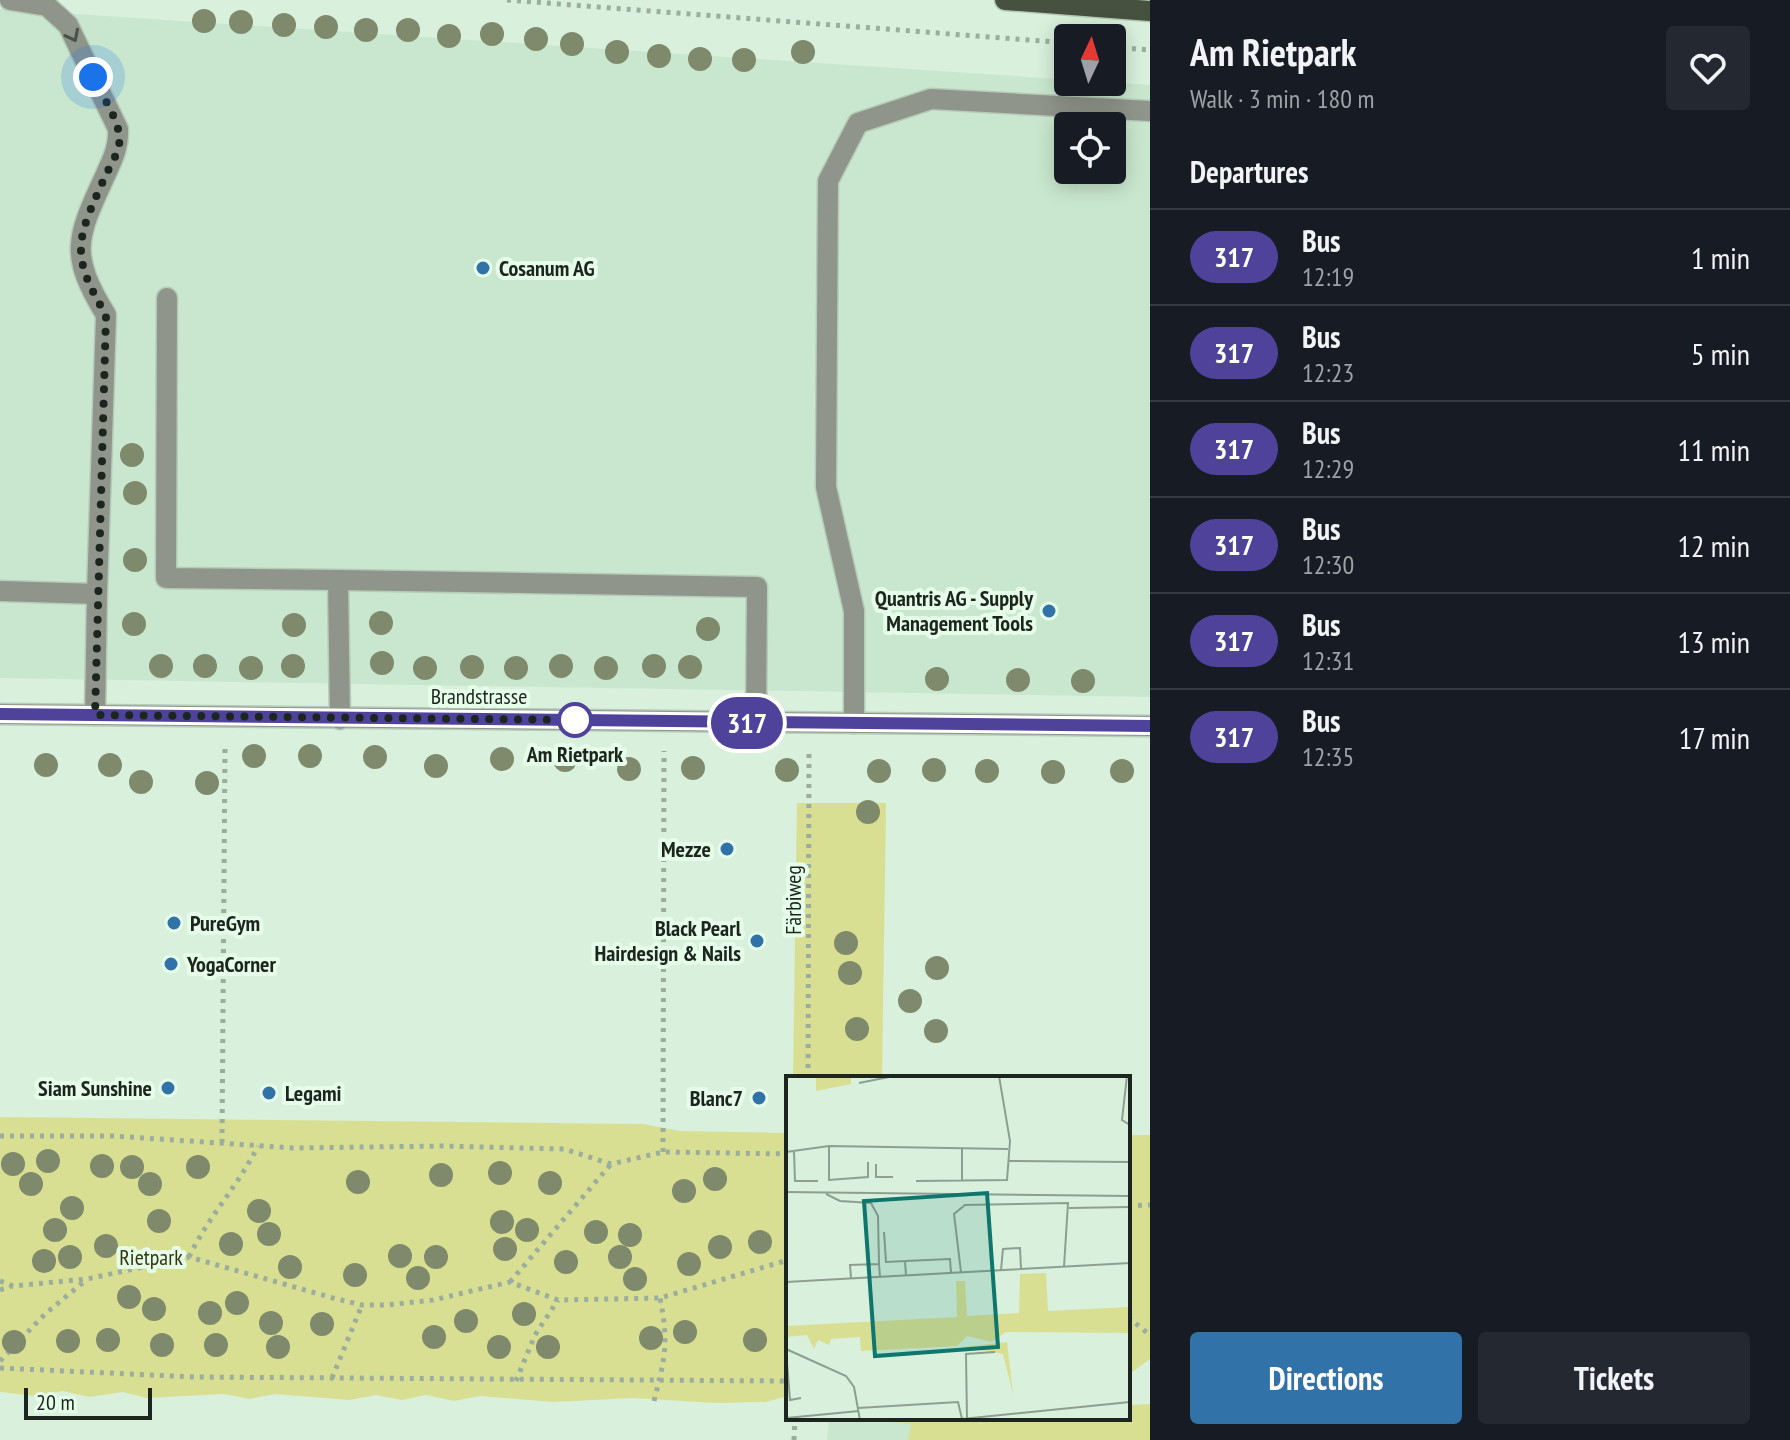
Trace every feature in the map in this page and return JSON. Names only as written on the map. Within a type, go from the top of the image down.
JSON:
[{"type":"main road","points":[[1005,0],[1150,11]]},
{"type":"street","points":[[10,0],[47,6],[68,25],[118,129],[119,145],[83,223],[79,256],[88,286],[106,315],[95,715]]},
{"type":"street","points":[[854,723],[854,611],[826,487],[828,181],[858,123],[931,99],[1150,111]]},
{"type":"street","points":[[167,298],[166,578],[757,587],[756,723]]},
{"type":"street","points":[[338,580],[340,719]]},
{"type":"street","points":[[0,591],[97,594]]},
{"type":"street","name":"Brandstrasse","points":[[0,714],[1150,726]]},
{"type":"path","points":[[507,0],[1054,42]]},
{"type":"path","points":[[1126,48],[1150,50]]},
{"type":"path","points":[[222,1143],[225,717]]},
{"type":"path","points":[[663,1152],[664,722]]},
{"type":"path","name":"Färbiweg","points":[[808,1076],[809,723]]},
{"type":"path","points":[[0,1136],[114,1136],[258,1146],[564,1149],[611,1164],[663,1152],[786,1154]]},
{"type":"path","points":[[189,1257],[206,1222],[239,1184],[258,1146]]},
{"type":"path","points":[[510,1282],[611,1164]]},
{"type":"path","points":[[1130,1206],[1150,1205]]},
{"type":"path","points":[[0,1290],[87,1279],[189,1257],[362,1305],[433,1300],[510,1282],[558,1300],[660,1298],[786,1261]]},
{"type":"path","points":[[0,1361],[45,1314],[87,1279]]},
{"type":"path","points":[[0,1281],[13,1286]]},
{"type":"path","points":[[654,1401],[666,1357],[666,1331],[660,1298]]},
{"type":"path","points":[[516,1381],[535,1335],[558,1300]]},
{"type":"path","points":[[331,1378],[362,1305]]},
{"type":"path","points":[[1130,1319],[1150,1335]]},
{"type":"path","points":[[0,1368],[194,1377],[786,1381]]},
{"type":"path","points":[[794,1440],[795,1420]]},
{"type":"shaded area","points":[[0,9],[1054,79],[1054,96],[1126,96],[1126,83],[1150,85],[1150,697],[0,678]]},
{"type":"shaded area","points":[[829,1420],[1130,1420],[1150,1440],[827,1440]]},
{"type":"green space","points":[[797,803],[886,803],[882,1076],[793,1076]]},
{"type":"green space","name":"Rietpark","points":[[0,1117],[643,1124],[680,1131],[786,1133],[786,1397],[766,1402],[716,1403],[633,1398],[553,1402],[479,1396],[454,1401],[426,1395],[402,1400],[376,1395],[349,1400],[275,1394],[249,1399],[224,1394],[146,1398],[123,1392],[89,1397],[63,1391],[35,1396],[0,1392]]},
{"type":"green space","points":[[1130,1135],[1150,1135],[1150,1359],[1130,1374]]},
{"type":"green space","points":[[1150,1404],[1150,1440],[908,1440],[911,1424],[872,1420],[1130,1420],[1130,1405]]},
{"type":"bus line","name":"317","points":[[0,714],[1150,726]]},
{"type":"place","name":"Cosanum AG","points":[[483,268]]},
{"type":"place","name":"Quantris AG - Supply Management Tools","points":[[1049,611]]},
{"type":"place","name":"Am Rietpark","points":[[575,720]]},
{"type":"place","name":"Mezze","points":[[727,849]]},
{"type":"place","name":"PureGym","points":[[174,923]]},
{"type":"place","name":"Black Pearl Hairdesign & Nails","points":[[757,941]]},
{"type":"place","name":"YogaCorner","points":[[171,964]]},
{"type":"place","name":"Siam Sunshine","points":[[168,1088]]},
{"type":"place","name":"Legami","points":[[269,1093]]},
{"type":"place","name":"Blanc7","points":[[759,1098]]},
{"type":"route","points":[[93,77],[118,129],[119,145],[83,223],[79,256],[88,286],[106,315],[95,715],[575,720]]}]
